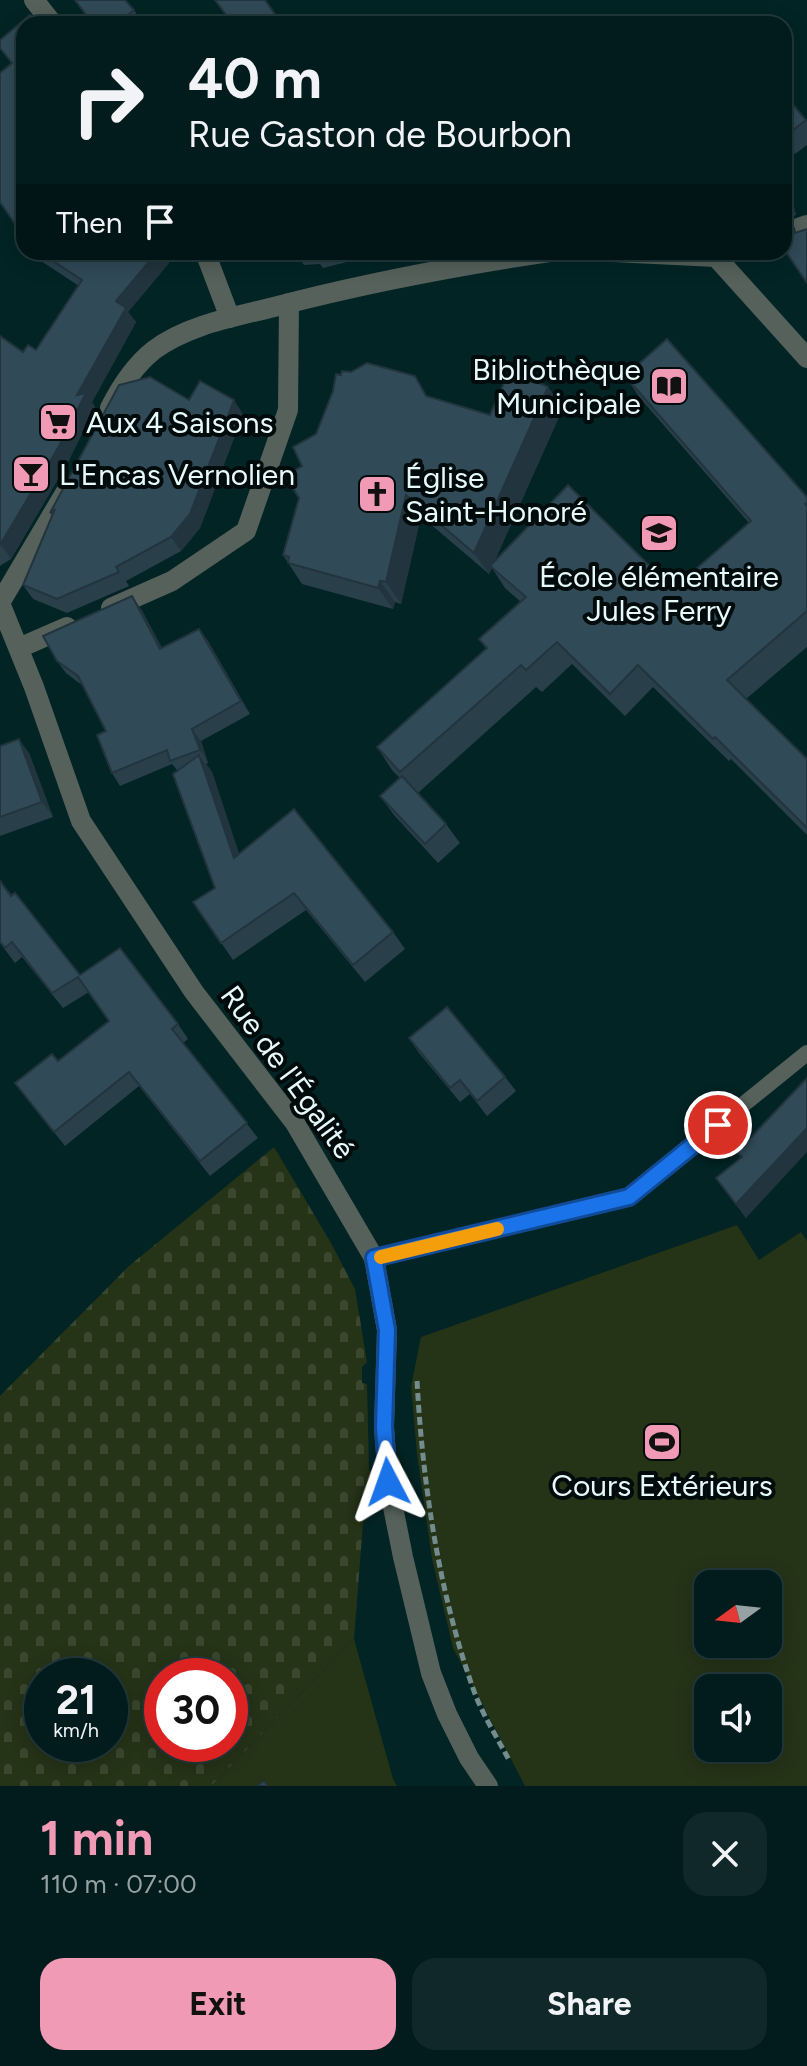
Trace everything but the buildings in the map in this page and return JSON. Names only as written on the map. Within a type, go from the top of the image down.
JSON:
[{"type":"street","points":[[34,0],[47,16]]},
{"type":"street","points":[[208,260],[230,318]]},
{"type":"street","points":[[100,426],[122,384],[153,351],[183,333],[289,303],[447,267],[495,260]]},
{"type":"street","points":[[727,260],[807,358]]},
{"type":"street","points":[[19,648],[172,581],[246,531],[288,410],[289,303]]},
{"type":"street","points":[[0,603],[71,481]]},
{"type":"street","name":"Rue de l'Égalité","points":[[0,603],[81,821],[194,992],[295,1123],[374,1258],[387,1330],[384,1427],[388,1482],[403,1557],[431,1673],[469,1758],[488,1786]]},
{"type":"lane","points":[[374,1258],[629,1197],[807,1053]]},
{"type":"path","points":[[417,1379],[420,1437],[442,1584],[476,1697],[515,1773]]},
{"type":"green space","points":[[274,1147],[355,1289],[367,1362],[362,1367],[362,1383],[367,1384],[369,1470],[377,1473],[380,1504],[363,1523],[354,1639],[248,1748],[248,1658],[144,1658],[144,1762],[234,1762],[211,1786],[0,1786],[0,1396],[129,1266]]},
{"type":"green space","points":[[737,1225],[759,1260],[801,1232],[807,1241],[807,1786],[525,1786],[453,1648],[432,1559],[411,1386],[421,1337]]},
{"type":"green space","points":[[354,1639],[397,1786],[211,1786],[234,1762],[248,1762],[248,1748]]},
{"type":"slow traffic","points":[[381,1257],[497,1229]]},
{"type":"place","name":"Bibliothèque Municipale","points":[[669,386]]},
{"type":"place","name":"Aux 4 Saisons","points":[[58,422]]},
{"type":"place","name":"L'Encas Vernolien","points":[[31,474]]},
{"type":"place","name":"Église Saint-Honoré","points":[[377,494]]},
{"type":"place","name":"École élémentaire Jules Ferry","points":[[659,533]]},
{"type":"place","name":"Cours Extérieurs","points":[[662,1442]]},
{"type":"route","points":[[388,1482],[384,1427],[387,1330],[374,1258],[629,1197],[718,1125]]}]
